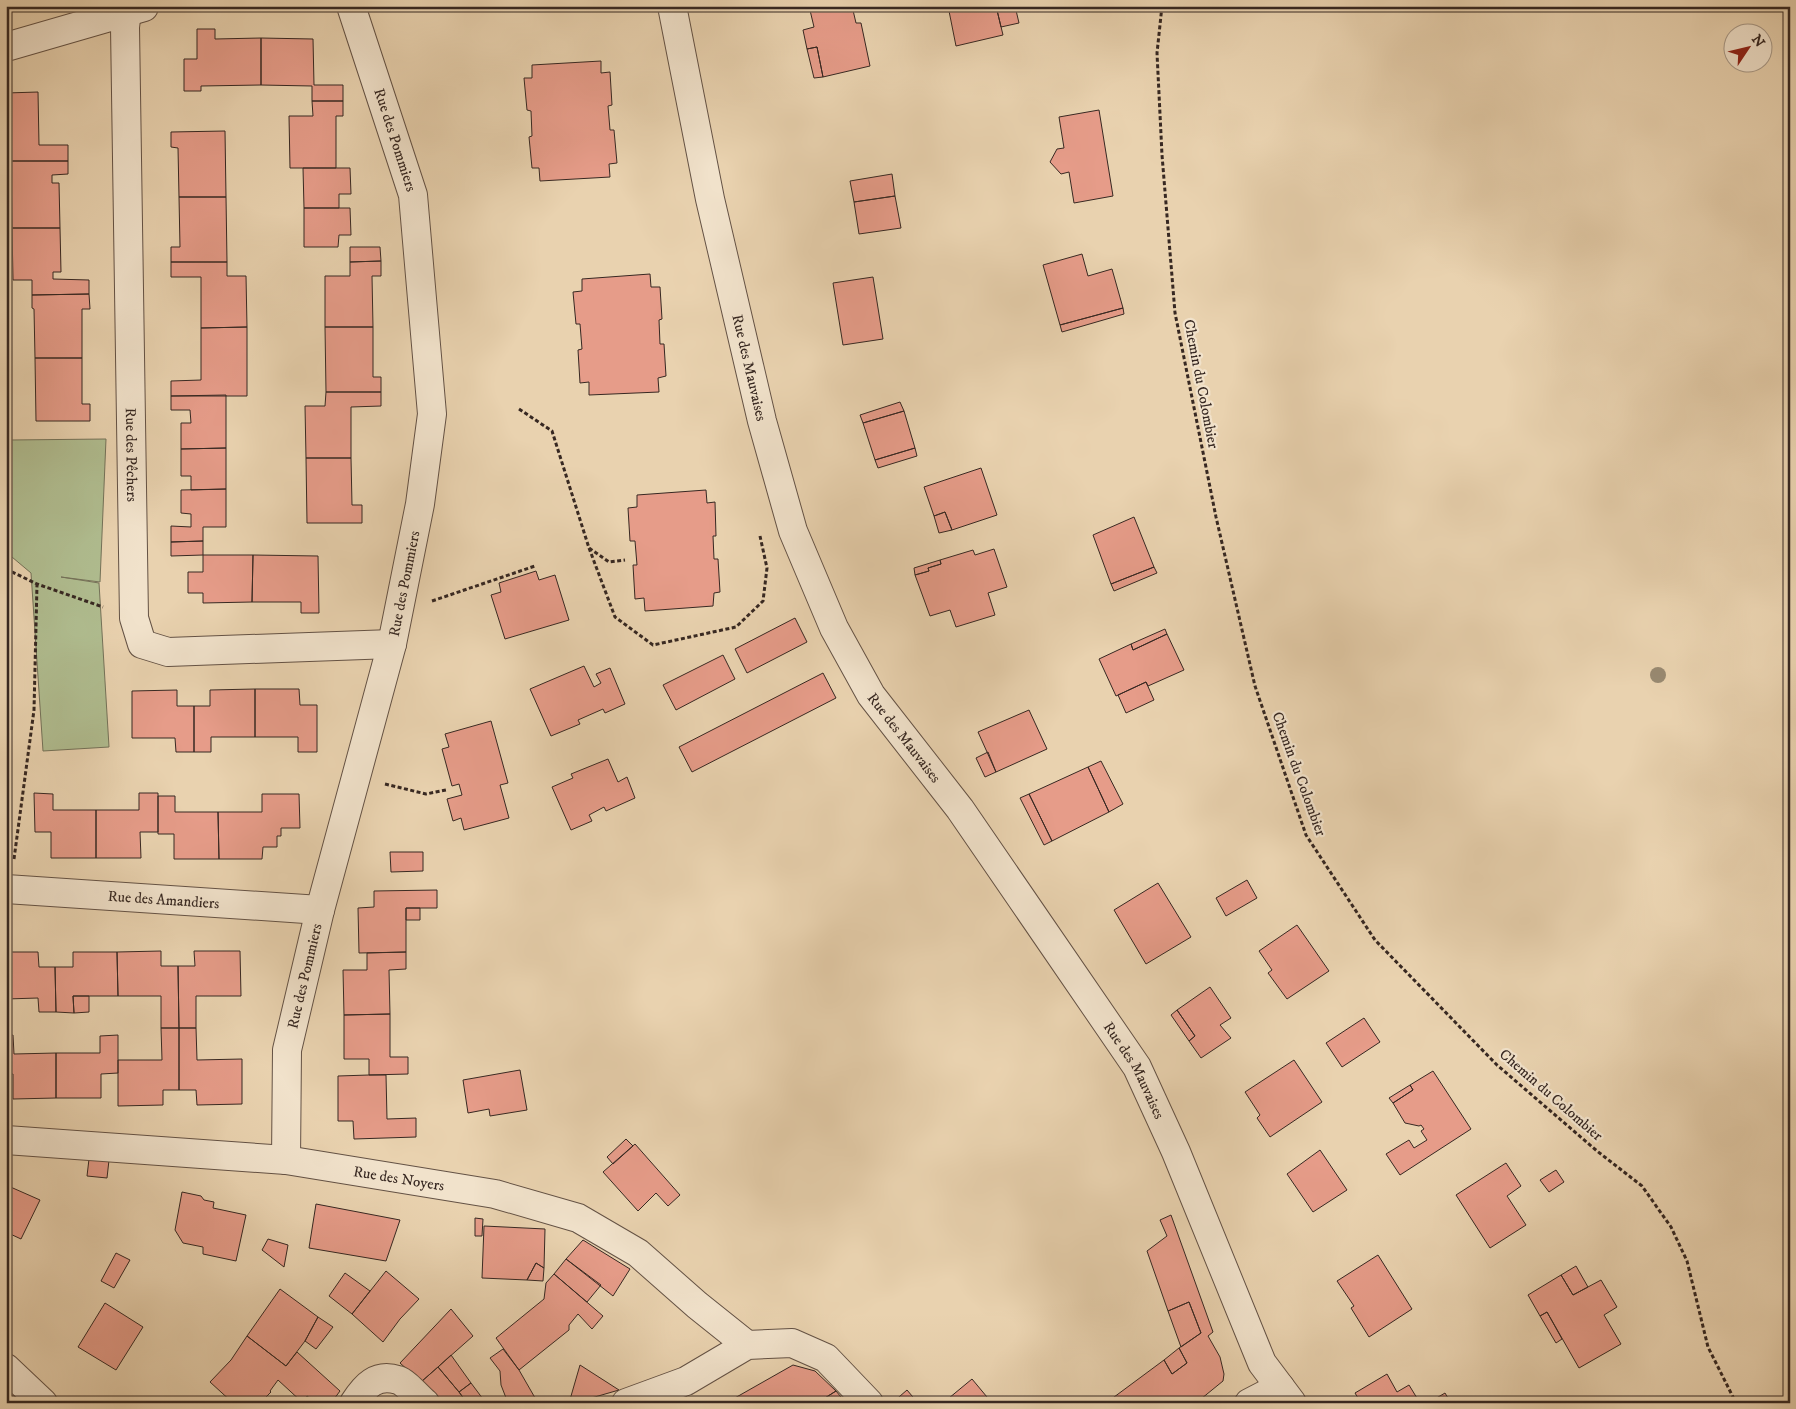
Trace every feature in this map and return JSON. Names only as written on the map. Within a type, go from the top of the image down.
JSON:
[{"type":"street","name":"Rue des Pommiers","points":[[286,1160],[287,1050],[320,910],[392,644],[420,504],[432,414],[413,195],[351,6]]},
{"type":"street","name":"Rue des Mauvaises","points":[[672,6],[710,199],[762,421],[793,531],[834,628],[871,695],[960,809],[1137,1067],[1176,1152],[1262,1363],[1286,1395]]},
{"type":"street","points":[[6,47],[136,9]]},
{"type":"street","name":"Rue des Pêchers","points":[[136,9],[126,27],[134,618],[142,644],[168,652],[392,644]]},
{"type":"street","name":"Rue des Amandiers","points":[[8,889],[320,910]]},
{"type":"street","name":"Rue des Noyers","points":[[6,1140],[286,1160],[495,1194],[578,1218],[638,1253],[747,1345]]},
{"type":"street","points":[[626,1403],[686,1381],[747,1345],[792,1343],[826,1358],[869,1403]]},
{"type":"street","points":[[6,1368],[43,1403]]},
{"type":"street","points":[[354,1403],[364,1387],[379,1378],[399,1380],[425,1403]]},
{"type":"street","points":[[1249,1403],[1286,1395]]},
{"type":"path","name":"Chemin du Colombier","points":[[1162,6],[1157,53],[1162,156],[1175,313],[1216,517],[1255,686],[1306,835],[1375,940],[1497,1065],[1642,1186],[1671,1227],[1687,1261],[1708,1347],[1736,1403]]},
{"type":"path","points":[[519,409],[552,430],[589,548],[615,617],[653,645],[736,627],[763,601],[767,568],[758,530]]},
{"type":"path","points":[[589,548],[609,562],[625,560]]},
{"type":"path","points":[[400,607],[419,606],[535,566]]},
{"type":"path","points":[[6,569],[38,584],[134,618]]},
{"type":"path","points":[[8,889],[34,710],[38,584]]},
{"type":"path","points":[[356,776],[426,794],[446,790]]},
{"type":"green space","points":[[6,341],[10,440],[106,439],[100,582],[61,577],[99,583],[109,747],[43,751],[31,573],[6,552]]},
{"type":"building","points":[[809,6],[852,6],[856,23],[861,23],[870,66],[823,77],[817,47],[807,49],[803,30],[814,27]]},
{"type":"building","points":[[948,6],[996,6],[1003,35],[956,46]]},
{"type":"building","points":[[996,6],[1015,6],[1019,23],[1001,27]]},
{"type":"building","points":[[197,29],[215,29],[215,39],[261,38],[261,85],[201,86],[201,91],[184,91],[184,59],[197,59]]},
{"type":"building","points":[[261,38],[313,39],[314,85],[343,85],[343,101],[312,101],[312,86],[261,85]]},
{"type":"building","points":[[817,47],[823,77],[814,78],[807,49]]},
{"type":"building","points":[[601,61],[601,73],[610,72],[612,105],[608,106],[610,130],[614,130],[617,163],[609,164],[610,177],[540,181],[539,168],[532,168],[529,137],[532,136],[531,111],[527,110],[524,78],[532,78],[532,65]]},
{"type":"building","points":[[38,92],[39,145],[68,145],[68,161],[11,161],[11,147],[6,147],[6,93]]},
{"type":"building","points":[[312,101],[343,101],[343,116],[336,116],[336,168],[290,168],[289,116],[313,116]]},
{"type":"building","points":[[1099,110],[1113,196],[1074,203],[1069,172],[1061,174],[1050,162],[1057,149],[1064,148],[1059,117]]},
{"type":"building","points":[[225,131],[226,197],[179,197],[178,148],[171,147],[171,132]]},
{"type":"building","points":[[11,161],[68,161],[68,174],[52,175],[52,183],[59,183],[60,228],[12,228]]},
{"type":"building","points":[[303,168],[350,168],[351,194],[339,194],[339,208],[304,208]]},
{"type":"building","points":[[892,174],[895,196],[854,202],[850,181]]},
{"type":"building","points":[[895,196],[901,228],[859,234],[854,202]]},
{"type":"building","points":[[179,197],[226,197],[227,262],[171,262],[171,247],[180,247]]},
{"type":"building","points":[[304,208],[350,208],[351,235],[339,235],[338,247],[304,247]]},
{"type":"building","points":[[12,228],[60,228],[61,272],[53,272],[53,279],[89,280],[89,294],[32,295],[32,280],[13,280]]},
{"type":"building","points":[[350,247],[380,247],[381,261],[350,262]]},
{"type":"building","points":[[1082,254],[1088,276],[1112,269],[1123,308],[1060,325],[1043,265]]},
{"type":"building","points":[[381,261],[381,276],[372,276],[373,327],[325,327],[325,276],[350,276],[350,262]]},
{"type":"building","points":[[171,262],[227,262],[227,276],[246,276],[247,327],[201,328],[201,277],[171,277]]},
{"type":"building","points":[[650,274],[651,287],[660,287],[662,319],[659,320],[660,344],[664,344],[666,376],[658,378],[659,392],[589,395],[589,382],[580,383],[578,350],[582,349],[580,324],[576,324],[573,292],[582,291],[582,279]]},
{"type":"building","points":[[873,277],[883,339],[843,345],[833,283]]},
{"type":"building","points":[[89,294],[90,309],[82,309],[82,358],[35,358],[32,295]]},
{"type":"building","points":[[1123,308],[1124,314],[1062,332],[1060,325]]},
{"type":"building","points":[[247,327],[247,396],[171,396],[171,381],[201,380],[201,328]]},
{"type":"building","points":[[325,327],[373,327],[373,377],[381,377],[381,392],[326,392]]},
{"type":"building","points":[[35,358],[82,358],[82,404],[90,404],[90,421],[36,421]]},
{"type":"building","points":[[326,392],[381,392],[381,406],[351,407],[351,458],[306,458],[305,406],[325,406]]},
{"type":"building","points":[[226,395],[226,448],[181,449],[181,423],[191,423],[190,410],[171,410],[171,396]]},
{"type":"building","points":[[900,402],[904,411],[863,423],[860,415]]},
{"type":"building","points":[[904,411],[915,448],[875,460],[863,423]]},
{"type":"building","points":[[226,448],[226,489],[191,490],[191,476],[181,476],[181,449]]},
{"type":"building","points":[[915,448],[917,456],[878,468],[875,460]]},
{"type":"building","points":[[306,458],[351,458],[352,505],[362,505],[362,523],[307,523]]},
{"type":"building","points":[[981,468],[997,515],[952,530],[945,512],[934,516],[924,487]]},
{"type":"building","points":[[226,489],[226,527],[203,527],[203,541],[171,542],[171,526],[191,527],[191,514],[181,513],[181,490]]},
{"type":"building","points":[[706,490],[707,503],[715,502],[716,536],[713,536],[714,559],[718,559],[720,592],[714,593],[713,606],[645,611],[644,598],[635,599],[633,565],[637,565],[635,541],[630,541],[628,508],[637,507],[637,495]]},
{"type":"building","points":[[945,512],[952,530],[939,533],[934,516]]},
{"type":"building","points":[[1134,517],[1154,567],[1111,584],[1093,535]]},
{"type":"building","points":[[203,541],[203,555],[171,556],[171,542]]},
{"type":"building","points":[[994,549],[1007,587],[988,593],[995,615],[956,627],[950,610],[930,616],[915,575],[929,571],[928,568],[941,564],[940,560],[973,550],[975,555]]},
{"type":"building","points":[[203,555],[253,555],[252,602],[203,603],[203,593],[188,593],[188,572],[203,572]]},
{"type":"building","points":[[253,555],[318,556],[319,613],[301,613],[301,602],[252,602]]},
{"type":"building","points":[[940,560],[941,564],[928,568],[929,571],[915,575],[914,568]]},
{"type":"building","points":[[1154,567],[1157,573],[1114,591],[1111,584]]},
{"type":"building","points":[[536,571],[539,580],[555,575],[569,620],[505,639],[491,595],[501,592],[499,583]]},
{"type":"building","points":[[795,618],[807,642],[747,673],[735,649]]},
{"type":"building","points":[[1165,629],[1167,634],[1133,650],[1131,644]]},
{"type":"building","points":[[1167,634],[1184,670],[1148,686],[1146,682],[1116,696],[1099,659],[1131,644],[1133,650]]},
{"type":"building","points":[[723,655],[735,679],[676,710],[663,685]]},
{"type":"building","points":[[584,666],[594,687],[601,683],[596,674],[610,668],[625,704],[605,713],[603,709],[578,720],[580,724],[551,736],[530,689]]},
{"type":"building","points":[[823,673],[836,698],[692,772],[679,747]]},
{"type":"building","points":[[1146,682],[1154,700],[1126,713],[1118,695]]},
{"type":"building","points":[[255,689],[299,689],[300,705],[317,705],[317,752],[298,752],[298,737],[255,737]]},
{"type":"building","points":[[255,689],[255,737],[211,737],[211,752],[194,752],[194,706],[210,706],[210,690]]},
{"type":"building","points":[[177,690],[177,706],[194,706],[194,752],[176,752],[175,738],[132,738],[132,691]]},
{"type":"building","points":[[1029,710],[1047,749],[996,772],[978,732]]},
{"type":"building","points":[[491,721],[508,783],[500,785],[509,818],[464,830],[461,818],[453,821],[447,799],[462,795],[459,784],[452,786],[442,749],[449,747],[445,734]]},
{"type":"building","points":[[988,752],[996,772],[985,777],[976,758]]},
{"type":"building","points":[[608,759],[618,782],[627,777],[635,798],[606,811],[604,807],[589,815],[592,821],[571,830],[552,787],[573,778],[571,774]]},
{"type":"building","points":[[1101,761],[1123,804],[1109,812],[1088,767]]},
{"type":"building","points":[[1088,767],[1109,812],[1052,841],[1029,794]]},
{"type":"building","points":[[34,793],[53,794],[53,810],[96,810],[96,858],[51,858],[51,832],[35,832]]},
{"type":"building","points":[[139,793],[158,793],[158,832],[140,832],[141,858],[96,858],[96,810],[139,810]]},
{"type":"building","points":[[262,794],[299,794],[300,828],[281,828],[281,836],[277,836],[277,847],[263,847],[262,859],[219,859],[218,812],[262,812]]},
{"type":"building","points":[[1029,794],[1052,841],[1044,845],[1020,798]]},
{"type":"building","points":[[158,796],[175,796],[175,812],[218,812],[219,859],[174,859],[174,834],[158,834]]},
{"type":"building","points":[[390,852],[423,852],[423,871],[391,872]]},
{"type":"building","points":[[1247,880],[1257,898],[1226,916],[1216,898]]},
{"type":"building","points":[[1158,883],[1191,937],[1146,964],[1114,910]]},
{"type":"building","points":[[437,890],[437,908],[406,908],[406,952],[359,953],[358,908],[374,907],[374,891]]},
{"type":"building","points":[[406,908],[420,908],[420,920],[406,920]]},
{"type":"building","points":[[1297,925],[1329,971],[1287,999],[1268,973],[1272,970],[1259,951]]},
{"type":"building","points":[[161,951],[161,966],[178,966],[179,1028],[161,1028],[161,996],[118,996],[117,952]]},
{"type":"building","points":[[194,951],[240,951],[241,996],[196,996],[196,1028],[179,1028],[178,966],[195,966]]},
{"type":"building","points":[[6,952],[38,952],[39,967],[55,967],[56,1012],[39,1012],[38,998],[6,999]]},
{"type":"building","points":[[73,952],[117,952],[118,996],[73,996],[74,1013],[56,1012],[55,967],[73,967]]},
{"type":"building","points":[[406,952],[406,969],[389,970],[390,1014],[344,1015],[343,970],[367,970],[367,953]]},
{"type":"building","points":[[1210,987],[1231,1018],[1220,1025],[1231,1038],[1201,1058],[1189,1041],[1195,1036],[1177,1010]]},
{"type":"building","points":[[73,996],[89,996],[89,1012],[74,1013]]},
{"type":"building","points":[[1177,1010],[1195,1036],[1189,1041],[1171,1015]]},
{"type":"building","points":[[390,1014],[390,1057],[408,1057],[408,1074],[369,1075],[369,1059],[344,1059],[344,1015]]},
{"type":"building","points":[[1364,1018],[1380,1042],[1342,1067],[1326,1043]]},
{"type":"building","points":[[161,1028],[179,1028],[179,1090],[163,1090],[163,1105],[118,1106],[118,1060],[162,1060]]},
{"type":"building","points":[[179,1028],[196,1028],[197,1060],[242,1059],[242,1104],[197,1105],[196,1090],[179,1090]]},
{"type":"building","points":[[13,1035],[14,1054],[56,1053],[56,1098],[13,1099],[13,1074],[6,1074],[6,1036]]},
{"type":"building","points":[[118,1035],[118,1073],[101,1074],[101,1098],[56,1098],[56,1053],[100,1053],[100,1036]]},
{"type":"building","points":[[1294,1060],[1322,1102],[1270,1137],[1257,1118],[1260,1115],[1245,1092]]},
{"type":"building","points":[[520,1070],[527,1110],[490,1116],[489,1109],[468,1113],[463,1080]]},
{"type":"building","points":[[1433,1071],[1471,1129],[1400,1175],[1386,1154],[1409,1140],[1414,1148],[1427,1140],[1421,1131],[1424,1129],[1421,1125],[1405,1123],[1393,1103],[1413,1090],[1410,1085]]},
{"type":"building","points":[[386,1075],[387,1119],[416,1118],[416,1137],[354,1139],[353,1121],[338,1121],[338,1076]]},
{"type":"building","points":[[1410,1085],[1413,1090],[1393,1103],[1389,1098]]},
{"type":"building","points":[[626,1139],[633,1146],[613,1164],[607,1157]]},
{"type":"building","points":[[635,1144],[680,1195],[668,1206],[656,1193],[638,1211],[603,1172]]},
{"type":"building","points":[[1320,1150],[1347,1190],[1313,1212],[1287,1174]]},
{"type":"building","points":[[89,1159],[109,1160],[107,1178],[87,1176]]},
{"type":"building","points":[[1506,1163],[1521,1186],[1507,1196],[1526,1225],[1490,1248],[1456,1195]]},
{"type":"building","points":[[1556,1170],[1564,1182],[1549,1192],[1540,1180]]},
{"type":"building","points":[[6,1185],[40,1200],[21,1239],[6,1232]]},
{"type":"building","points":[[182,1192],[201,1196],[204,1200],[214,1202],[213,1208],[246,1215],[236,1261],[203,1254],[203,1247],[183,1243],[175,1230]]},
{"type":"building","points":[[316,1204],[400,1220],[386,1261],[309,1248]]},
{"type":"building","points":[[1171,1215],[1213,1332],[1208,1336],[1220,1357],[1224,1374],[1223,1381],[1196,1403],[1106,1403],[1164,1360],[1172,1374],[1187,1363],[1179,1348],[1201,1333],[1189,1302],[1168,1311],[1147,1251],[1167,1236],[1160,1220]]},
{"type":"building","points":[[475,1218],[483,1219],[482,1236],[475,1236]]},
{"type":"building","points":[[484,1226],[545,1229],[544,1268],[536,1263],[527,1280],[482,1278]]},
{"type":"building","points":[[268,1239],[288,1245],[284,1267],[262,1250]]},
{"type":"building","points":[[583,1240],[630,1269],[613,1296],[566,1259]]},
{"type":"building","points":[[116,1253],[130,1260],[114,1288],[101,1281]]},
{"type":"building","points":[[1378,1255],[1412,1309],[1369,1337],[1351,1308],[1354,1306],[1337,1281]]},
{"type":"building","points":[[566,1259],[601,1285],[587,1302],[554,1274]]},
{"type":"building","points":[[536,1263],[544,1268],[543,1281],[527,1280]]},
{"type":"building","points":[[1576,1266],[1588,1287],[1573,1295],[1561,1275]]},
{"type":"building","points":[[386,1271],[419,1299],[400,1319],[383,1342],[352,1314]]},
{"type":"building","points":[[345,1273],[370,1291],[352,1314],[329,1296]]},
{"type":"building","points":[[554,1274],[603,1316],[592,1329],[578,1314],[569,1325],[569,1330],[519,1370],[496,1338],[544,1299],[546,1283]]},
{"type":"building","points":[[1561,1275],[1573,1295],[1601,1280],[1617,1307],[1604,1315],[1621,1344],[1579,1368],[1547,1312],[1540,1316],[1528,1295]]},
{"type":"building","points":[[280,1289],[318,1317],[305,1341],[286,1366],[247,1336]]},
{"type":"building","points":[[1189,1302],[1201,1333],[1181,1347],[1168,1311]]},
{"type":"building","points":[[105,1303],[143,1327],[116,1370],[78,1347]]},
{"type":"building","points":[[451,1309],[473,1336],[421,1382],[400,1363]]},
{"type":"building","points":[[1547,1312],[1562,1339],[1556,1343],[1540,1316]]},
{"type":"building","points":[[318,1317],[333,1327],[316,1349],[305,1341]]},
{"type":"building","points":[[247,1336],[286,1366],[297,1352],[340,1391],[331,1403],[316,1403],[307,1396],[303,1403],[278,1380],[271,1392],[262,1401],[265,1403],[233,1403],[210,1382],[231,1360]]},
{"type":"building","points":[[1179,1348],[1187,1363],[1172,1374],[1164,1360]]},
{"type":"building","points":[[503,1349],[519,1370],[538,1403],[508,1403],[501,1385],[500,1371],[490,1358]]},
{"type":"building","points":[[451,1355],[471,1383],[459,1392],[438,1367]]},
{"type":"building","points":[[580,1365],[619,1390],[569,1403]]},
{"type":"building","points":[[793,1365],[815,1371],[836,1391],[817,1403],[726,1403]]},
{"type":"building","points":[[438,1367],[465,1400],[461,1403],[442,1403],[421,1382]]},
{"type":"building","points":[[1387,1374],[1397,1392],[1409,1385],[1420,1403],[1361,1403],[1355,1393]]},
{"type":"building","points":[[972,1379],[992,1403],[943,1403]]},
{"type":"building","points":[[471,1383],[486,1403],[467,1403],[459,1392]]},
{"type":"building","points":[[907,1390],[918,1403],[892,1403]]},
{"type":"building","points":[[836,1391],[846,1403],[817,1403]]},
{"type":"building","points":[[1445,1393],[1451,1403],[1428,1403]]},
{"type":"building","points":[[686,1396],[690,1403],[671,1403],[670,1400]]}]
